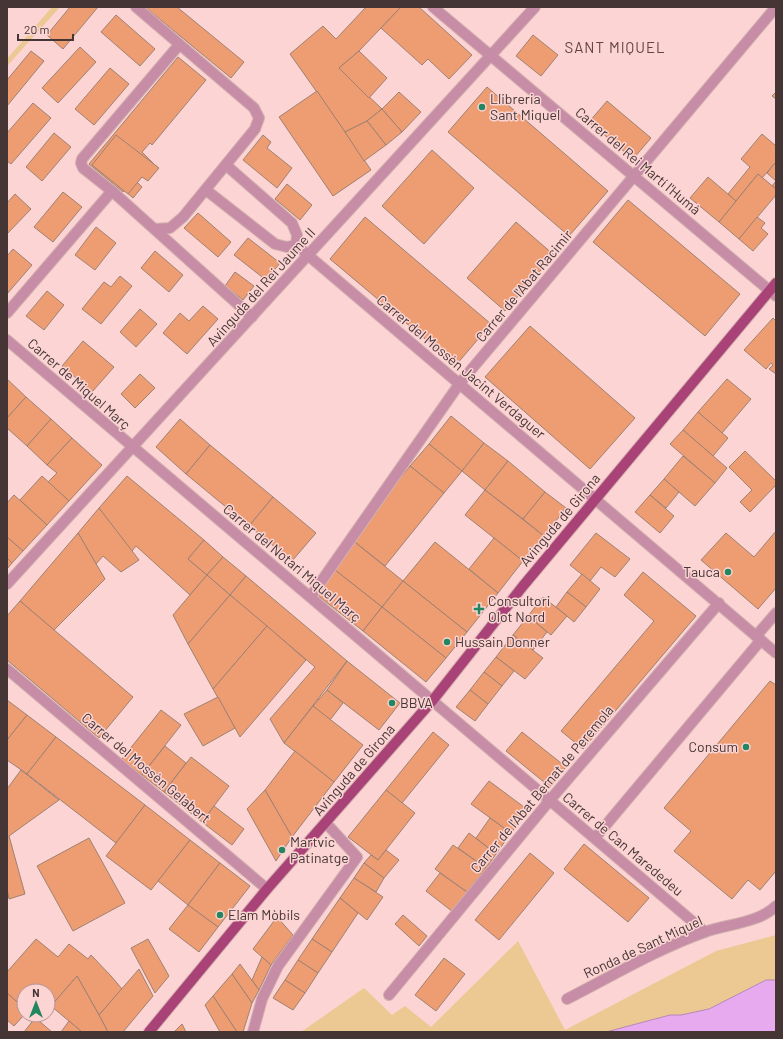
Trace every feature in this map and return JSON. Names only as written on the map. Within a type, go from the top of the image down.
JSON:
[{"type":"main road","name":"Avinguda de Girona","points":[[149,1032],[267,889],[433,700],[523,586],[774,290]]},
{"type":"street","points":[[136,7],[254,108],[259,118],[255,129],[206,190],[176,223],[164,230],[155,229]]},
{"type":"street","name":"Carrer del Rei Martí l'Humà","points":[[433,7],[634,177],[774,290]]},
{"type":"street","name":"Avinguda del Rei Jaume II","points":[[7,584],[535,7]]},
{"type":"street","name":"Carrer de l'Abat Racimir","points":[[311,596],[460,384],[776,7]]},
{"type":"street","points":[[179,45],[82,159],[81,164],[83,168],[112,191],[252,317]]},
{"type":"street","points":[[206,190],[275,244],[287,247],[296,245],[297,235],[292,224],[226,165]]},
{"type":"street","points":[[7,313],[112,191]]},
{"type":"street","name":"Carrer del Mossèn Jacint Verdaguer","points":[[296,245],[776,653]]},
{"type":"street","name":"Carrer de Miquel Març","points":[[7,340],[133,448]]},
{"type":"street","name":"Carrer del Notari Miquel Març","points":[[133,448],[433,700]]},
{"type":"street","name":"Carrer de l'Abat Bernat de Peremola","points":[[389,995],[550,800],[719,604]]},
{"type":"street","points":[[595,838],[758,638],[776,612]]},
{"type":"street","name":"Carrer del Mossèn Gelabert","points":[[7,669],[267,889]]},
{"type":"street","name":"Carrer de Can Marededeu","points":[[433,700],[705,932]]},
{"type":"street","points":[[253,1032],[262,999],[278,966],[357,857],[326,823]]},
{"type":"street","name":"Ronda de Sant Miquel","points":[[567,999],[636,963],[705,932],[756,917],[776,906]]},
{"type":"shaded area","points":[[52,7],[60,7],[7,66],[7,59]]},
{"type":"shaded area","points":[[776,935],[776,980],[766,980],[709,1009],[681,1015],[670,1015],[606,1032],[301,1032],[364,988],[392,1015],[405,1006],[431,1027],[518,941],[565,1030],[716,951]]},
{"type":"shaded area","points":[[766,980],[776,980],[776,1032],[606,1032],[670,1015],[681,1015],[709,1009]]},
{"type":"building","points":[[70,7],[98,7],[63,49],[47,35]]},
{"type":"building","points":[[145,7],[177,7],[244,62],[231,78]]},
{"type":"building","points":[[366,7],[401,7],[359,51],[339,68],[382,109],[367,121],[345,132],[290,54],[323,26],[336,39]]},
{"type":"building","points":[[401,7],[419,7],[472,55],[449,79],[428,59],[422,65],[381,28]]},
{"type":"building","points":[[116,15],[155,49],[140,66],[101,32]]},
{"type":"building","points":[[533,35],[558,55],[541,76],[516,56]]},
{"type":"building","points":[[80,47],[96,62],[58,103],[42,88]]},
{"type":"building","points":[[31,51],[44,61],[7,106],[7,80]]},
{"type":"building","points":[[359,51],[387,78],[369,98],[339,68]]},
{"type":"building","points":[[178,57],[206,80],[152,145],[150,143],[142,152],[158,168],[149,179],[142,174],[136,181],[142,187],[133,198],[124,190],[123,192],[89,164]]},
{"type":"building","points":[[110,68],[129,84],[94,125],[75,109]]},
{"type":"building","points":[[487,87],[608,191],[569,236],[448,132]]},
{"type":"building","points":[[317,91],[371,170],[333,196],[279,117]]},
{"type":"building","points":[[399,92],[421,112],[402,132],[382,109]]},
{"type":"building","points":[[776,92],[776,99],[772,96]]},
{"type":"building","points":[[607,101],[651,138],[633,159],[589,122]]},
{"type":"building","points":[[33,103],[51,118],[11,164],[7,161],[7,133]]},
{"type":"building","points":[[382,109],[402,132],[386,145],[367,121]]},
{"type":"building","points":[[367,121],[386,145],[364,161],[345,132]]},
{"type":"building","points":[[54,133],[71,147],[42,181],[26,167]]},
{"type":"building","points":[[762,134],[776,146],[776,162],[762,178],[758,174],[736,201],[728,194],[750,167],[741,159]]},
{"type":"building","points":[[116,135],[159,168],[148,181],[142,177],[128,194],[92,165]]},
{"type":"building","points":[[263,135],[271,142],[267,148],[292,168],[277,188],[243,160]]},
{"type":"building","points":[[432,150],[474,188],[424,244],[382,206]]},
{"type":"building","points":[[776,162],[776,181],[767,173]]},
{"type":"building","points":[[758,174],[776,189],[776,195],[739,239],[719,222]]},
{"type":"building","points":[[708,177],[736,201],[719,222],[690,198]]},
{"type":"building","points":[[776,181],[776,189],[772,186]]},
{"type":"building","points":[[287,184],[312,205],[300,220],[275,199]]},
{"type":"building","points":[[63,192],[82,207],[53,242],[34,227]]},
{"type":"building","points":[[15,194],[31,209],[7,234],[7,203]]},
{"type":"building","points":[[628,200],[740,294],[705,336],[593,242]]},
{"type":"building","points":[[198,213],[231,242],[218,257],[184,228]]},
{"type":"building","points":[[365,217],[491,324],[456,365],[330,259]]},
{"type":"building","points":[[757,217],[765,223],[761,228],[768,234],[753,251],[739,239]]},
{"type":"building","points":[[516,222],[554,255],[505,311],[467,278]]},
{"type":"building","points":[[96,227],[116,243],[95,270],[75,255]]},
{"type":"building","points":[[248,238],[280,263],[266,280],[234,255]]},
{"type":"building","points":[[13,249],[32,265],[7,294],[7,256]]},
{"type":"building","points":[[155,251],[183,275],[169,292],[141,268]]},
{"type":"building","points":[[235,272],[254,286],[243,300],[225,286]]},
{"type":"building","points":[[120,276],[132,286],[101,324],[82,309],[104,282],[111,287]]},
{"type":"building","points":[[47,291],[64,305],[44,330],[26,316]]},
{"type":"building","points":[[203,306],[218,319],[187,354],[163,333],[180,313],[189,321]]},
{"type":"building","points":[[140,309],[157,324],[136,347],[120,332]]},
{"type":"building","points":[[773,318],[776,321],[776,374],[769,369],[773,365],[771,363],[766,369],[744,350]]},
{"type":"building","points":[[530,326],[635,418],[590,469],[485,377]]},
{"type":"building","points":[[83,341],[114,367],[92,392],[62,366]]},
{"type":"building","points":[[140,374],[155,388],[135,408],[121,394]]},
{"type":"building","points":[[7,379],[26,397],[7,418]]},
{"type":"building","points":[[727,379],[751,399],[722,433],[698,412]]},
{"type":"building","points":[[26,397],[51,419],[27,446],[7,428],[7,418]]},
{"type":"building","points":[[698,412],[728,438],[713,456],[683,430]]},
{"type":"building","points":[[451,416],[484,443],[462,471],[429,444]]},
{"type":"building","points":[[51,419],[72,438],[47,465],[27,446]]},
{"type":"building","points":[[180,419],[210,445],[186,474],[156,447]]},
{"type":"building","points":[[683,430],[727,468],[715,483],[670,444]]},
{"type":"building","points":[[72,438],[102,465],[69,501],[48,482],[57,473],[47,465]]},
{"type":"building","points":[[484,443],[508,461],[485,490],[462,471]]},
{"type":"building","points":[[429,444],[462,471],[444,493],[410,466]]},
{"type":"building","points":[[210,445],[273,497],[249,526],[186,474]]},
{"type":"building","points":[[745,451],[776,481],[776,485],[750,512],[740,502],[752,490],[729,467]]},
{"type":"building","points":[[683,456],[715,483],[695,506],[664,479]]},
{"type":"building","points":[[508,461],[545,492],[523,519],[485,490]]},
{"type":"building","points":[[410,466],[444,493],[385,566],[351,539]]},
{"type":"building","points":[[42,476],[69,501],[47,525],[20,500]]},
{"type":"building","points":[[127,476],[204,540],[188,559],[207,575],[190,595],[136,546],[131,552],[99,508]]},
{"type":"building","points":[[664,479],[679,492],[666,508],[650,495]]},
{"type":"building","points":[[485,490],[544,536],[523,561],[465,515]]},
{"type":"building","points":[[545,492],[566,508],[544,536],[523,519]]},
{"type":"building","points":[[14,495],[47,525],[23,551],[7,537],[7,503]]},
{"type":"building","points":[[650,495],[674,516],[660,533],[635,512]]},
{"type":"building","points":[[273,497],[316,533],[292,561],[249,526]]},
{"type":"building","points":[[99,508],[139,560],[121,572],[103,556],[96,564],[78,533]]},
{"type":"building","points":[[776,531],[776,588],[758,609],[701,560],[726,533],[754,557]]},
{"type":"building","points":[[78,533],[105,579],[54,630],[20,601]]},
{"type":"building","points":[[596,533],[630,559],[615,577],[601,567],[590,581],[570,565]]},
{"type":"building","points":[[7,537],[23,551],[12,563],[7,558]]},
{"type":"building","points":[[494,538],[523,561],[498,593],[469,569]]},
{"type":"building","points":[[351,539],[403,581],[382,607],[330,566]]},
{"type":"building","points":[[204,540],[223,557],[207,575],[188,559]]},
{"type":"building","points":[[435,542],[498,593],[467,632],[403,581]]},
{"type":"building","points":[[223,557],[246,576],[230,595],[207,575]]},
{"type":"building","points":[[7,558],[12,563],[7,569]]},
{"type":"building","points":[[330,566],[382,607],[363,631],[311,590]]},
{"type":"building","points":[[643,572],[696,616],[583,749],[561,731],[654,621],[624,595]]},
{"type":"building","points":[[582,574],[600,589],[586,607],[567,592]]},
{"type":"building","points":[[207,575],[230,595],[188,644],[173,615]]},
{"type":"building","points":[[246,576],[347,661],[284,743],[270,719],[315,667],[230,595]]},
{"type":"building","points":[[403,581],[467,632],[446,658],[382,607]]},
{"type":"building","points":[[567,592],[586,607],[574,622],[556,607]]},
{"type":"building","points":[[230,595],[267,626],[213,689],[188,644]]},
{"type":"building","points":[[543,597],[567,616],[551,635],[528,616]]},
{"type":"building","points":[[20,601],[133,697],[99,738],[7,660],[7,616]]},
{"type":"building","points":[[382,607],[446,658],[426,682],[363,631]]},
{"type":"building","points":[[528,616],[547,632],[533,650],[513,635]]},
{"type":"building","points":[[267,626],[306,660],[240,737],[213,689]]},
{"type":"building","points":[[513,635],[543,658],[525,679],[496,657]]},
{"type":"building","points":[[496,657],[514,671],[502,686],[484,672]]},
{"type":"building","points":[[347,661],[400,703],[379,730],[327,690]]},
{"type":"building","points":[[484,672],[502,686],[488,704],[470,690]]},
{"type":"building","name":"Consum","points":[[770,681],[776,685],[776,871],[760,890],[748,880],[732,899],[674,851],[691,831],[664,808]]},
{"type":"building","points":[[327,690],[343,703],[330,720],[313,706]]},
{"type":"building","points":[[470,690],[488,704],[475,721],[456,707]]},
{"type":"building","points":[[218,697],[235,728],[203,746],[184,714]]},
{"type":"building","points":[[7,700],[27,715],[7,740]]},
{"type":"building","points":[[313,706],[363,745],[334,782],[284,743]]},
{"type":"building","points":[[161,710],[181,725],[142,775],[121,760]]},
{"type":"building","points":[[27,715],[56,737],[27,774],[7,760],[7,740]]},
{"type":"building","points":[[433,732],[449,745],[402,803],[386,790]]},
{"type":"building","points":[[522,732],[566,767],[550,787],[506,751]]},
{"type":"building","points":[[56,737],[145,805],[116,843],[27,774]]},
{"type":"building","points":[[165,746],[186,763],[164,792],[142,775]]},
{"type":"building","points":[[295,751],[334,782],[292,837],[265,790]]},
{"type":"building","points":[[191,757],[229,786],[202,822],[164,792]]},
{"type":"building","points":[[21,770],[59,800],[9,836],[25,894],[9,899],[7,889],[7,789]]},
{"type":"building","points":[[489,781],[528,810],[511,833],[471,804]]},
{"type":"building","points":[[265,790],[292,837],[276,861],[247,809]]},
{"type":"building","points":[[386,790],[415,813],[378,860],[348,837]]},
{"type":"building","points":[[145,805],[190,840],[151,890],[106,856]]},
{"type":"building","points":[[214,806],[244,829],[232,845],[202,822]]},
{"type":"building","points":[[490,818],[511,833],[496,854],[476,838]]},
{"type":"building","points":[[469,833],[496,854],[486,868],[458,848]]},
{"type":"building","points":[[89,838],[125,903],[73,931],[37,866]]},
{"type":"building","points":[[190,840],[220,863],[188,905],[158,881]]},
{"type":"building","points":[[584,844],[649,898],[628,922],[564,869]]},
{"type":"building","points":[[453,845],[486,868],[467,892],[435,869]]},
{"type":"building","points":[[386,850],[399,860],[384,878],[364,863],[371,855],[378,860]]},
{"type":"building","points":[[530,853],[554,873],[499,940],[475,920]]},
{"type":"building","points":[[220,863],[250,886],[218,927],[188,905]]},
{"type":"building","points":[[364,863],[384,878],[376,892],[354,878]]},
{"type":"building","points":[[440,873],[467,892],[453,912],[426,891]]},
{"type":"building","points":[[354,878],[383,897],[367,920],[340,898]]},
{"type":"building","points":[[340,898],[358,913],[332,952],[312,939]]},
{"type":"building","points":[[188,905],[218,927],[199,952],[169,929]]},
{"type":"building","points":[[403,915],[427,936],[419,946],[395,924]]},
{"type":"building","points":[[277,917],[293,935],[271,965],[253,949]]},
{"type":"building","points":[[36,939],[58,957],[69,944],[88,959],[91,955],[122,989],[99,1015],[77,976],[56,1001],[56,983],[16,983],[16,1001],[7,993],[7,972]]},
{"type":"building","points":[[148,939],[169,976],[155,993],[131,948]]},
{"type":"building","points":[[312,939],[332,952],[318,973],[298,960]]},
{"type":"building","points":[[262,957],[271,965],[259,990],[252,980]]},
{"type":"building","points":[[444,958],[465,974],[436,1011],[415,995]]},
{"type":"building","points":[[298,960],[318,973],[305,993],[285,980]]},
{"type":"building","points":[[240,964],[259,990],[252,1003],[232,974]]},
{"type":"building","points":[[139,969],[153,996],[123,1032],[108,1032],[99,1015]]},
{"type":"building","points":[[232,974],[252,1003],[243,1032],[237,1032],[213,996]]},
{"type":"building","points":[[77,976],[108,1032],[82,1032],[56,1010],[56,1000]]},
{"type":"building","points":[[285,980],[305,993],[293,1010],[273,998]]},
{"type":"building","points":[[7,993],[16,1001],[17,1023],[14,1026],[7,1020]]},
{"type":"building","points":[[213,996],[237,1032],[220,1032],[205,1005]]},
{"type":"building","points":[[69,1021],[82,1032],[61,1032]]},
{"type":"building","points":[[31,1023],[41,1023],[52,1032],[24,1032]]},
{"type":"building","points":[[182,1024],[186,1032],[174,1032]]},
{"type":"place","name":"Llibreria Sant Miquel","points":[[482,107]]},
{"type":"place","name":"Tauca","points":[[728,572]]},
{"type":"place","name":"Consultori Olot Nord","points":[[479,609]]},
{"type":"place","name":"Hussain Donner","points":[[447,642]]},
{"type":"place","name":"BBVA","points":[[392,703]]},
{"type":"place","name":"Consum","points":[[746,747]]},
{"type":"place","name":"Martvic Patinatge","points":[[282,850]]},
{"type":"place","name":"Elam Mòbils","points":[[220,915]]},
{"type":"district","name":"SANT MIQUEL","points":[[615,48]]}]
